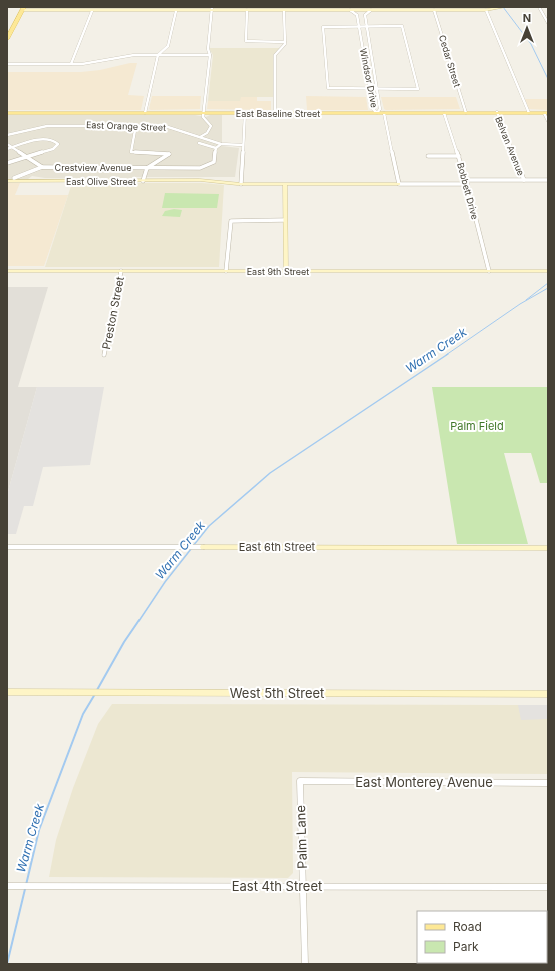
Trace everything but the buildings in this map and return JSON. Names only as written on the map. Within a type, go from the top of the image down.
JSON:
[{"type":"main road","points":[[7,39],[23,9]]},
{"type":"main road","name":"East Baseline Street","points":[[7,113],[546,113]]},
{"type":"street","points":[[539,7],[548,23]]},
{"type":"street","points":[[23,9],[92,11],[133,9],[176,11],[212,9],[284,11],[329,9],[486,10],[501,8]]},
{"type":"street","points":[[200,137],[209,131],[211,126],[203,119],[203,113],[210,55],[208,49],[212,9]]},
{"type":"street","points":[[248,10],[246,41],[285,42]]},
{"type":"street","name":"Windsor Drive","points":[[350,10],[357,15],[373,109],[377,113],[380,109],[365,15],[371,10]]},
{"type":"street","name":"Cedar Street","points":[[434,10],[466,112]]},
{"type":"street","points":[[486,10],[529,113]]},
{"type":"street","points":[[71,64],[92,11]]},
{"type":"street","points":[[145,113],[158,55],[168,46],[176,11]]},
{"type":"street","points":[[275,113],[275,56],[284,46],[285,42],[284,11]]},
{"type":"street","points":[[402,26],[418,89],[328,88],[323,27],[366,27],[402,26]]},
{"type":"street","points":[[7,64],[71,64],[94,62],[126,56],[210,55]]},
{"type":"street","points":[[364,56],[371,56]]},
{"type":"street","points":[[240,184],[245,112]]},
{"type":"street","name":"Belvan Avenue","points":[[497,112],[524,180]]},
{"type":"street","points":[[384,113],[399,184],[548,180]]},
{"type":"street","name":"Bobbett Drive","points":[[444,113],[459,156],[489,271]]},
{"type":"street","points":[[546,113],[548,121]]},
{"type":"street","name":"East Orange Street","points":[[7,135],[47,126],[168,127],[221,144],[242,145]]},
{"type":"street","name":"Crestview Avenue","points":[[14,178],[42,167],[147,168],[170,154],[131,152],[136,126]]},
{"type":"street","points":[[7,149],[44,139],[54,140],[58,144],[53,149],[7,163]]},
{"type":"street","points":[[200,142],[216,148]]},
{"type":"street","points":[[7,144],[26,158],[42,167]]},
{"type":"street","points":[[216,148],[221,144]]},
{"type":"street","points":[[143,180],[147,168],[204,167],[216,160],[216,148]]},
{"type":"street","points":[[428,156],[459,156]]},
{"type":"street","name":"East Olive Street","points":[[7,181],[143,180],[240,184],[399,184]]},
{"type":"street","points":[[285,184],[286,271]]},
{"type":"street","points":[[226,271],[229,223],[231,221],[286,220]]},
{"type":"street","name":"East 9th Street","points":[[7,271],[548,272]]},
{"type":"street","name":"Preston Street","points":[[104,355],[122,271]]},
{"type":"street","name":"East 6th Street","points":[[7,547],[548,548]]},
{"type":"street","name":"West 5th Street","points":[[7,692],[548,694]]},
{"type":"street","name":"East Monterey Avenue","points":[[300,781],[548,783]]},
{"type":"street","name":"Palm Lane","points":[[300,781],[305,964]]},
{"type":"street","name":"East 4th Street","points":[[7,886],[548,887]]},
{"type":"shaded area","points":[[210,48],[280,48],[273,55],[273,97],[241,97],[240,101],[208,101],[213,55]]},
{"type":"shaded area","points":[[130,63],[137,63],[128,95],[144,96],[141,110],[7,110],[7,72],[81,72],[100,70]]},
{"type":"shaded area","points":[[152,96],[201,96],[200,109],[151,110],[149,109]]},
{"type":"shaded area","points":[[306,96],[366,97],[368,110],[307,110]]},
{"type":"shaded area","points":[[240,97],[257,97],[257,101],[271,101],[271,110],[207,109],[208,101],[240,101]]},
{"type":"shaded area","points":[[381,97],[456,97],[460,109],[386,110],[384,109]]},
{"type":"shaded area","points":[[525,99],[548,99],[548,110],[529,109]]},
{"type":"shaded area","points":[[7,115],[195,115],[206,117],[210,115],[222,115],[222,146],[239,148],[235,177],[137,177],[126,179],[45,178],[32,176],[28,179],[7,179]]},
{"type":"shaded area","points":[[7,183],[20,183],[15,195],[68,195],[44,266],[7,266]]},
{"type":"shaded area","points":[[72,183],[202,183],[224,185],[219,267],[45,267]]},
{"type":"shaded area","points":[[7,287],[48,287],[18,387],[37,387],[7,495]]},
{"type":"shaded area","points":[[37,387],[104,387],[90,465],[43,467],[33,506],[24,506],[16,534],[7,534],[7,495]]},
{"type":"shaded area","points":[[112,704],[548,705],[548,774],[292,772],[293,873],[288,878],[49,877],[56,840],[73,788],[98,724]]},
{"type":"shaded area","points":[[518,705],[548,705],[548,719],[521,720]]},
{"type":"green space","points":[[165,193],[219,194],[217,208],[162,208]]},
{"type":"green space","points":[[174,209],[182,210],[180,217],[162,216],[165,211]]},
{"type":"green space","name":"Palm Field","points":[[432,387],[548,387],[548,483],[540,483],[531,453],[504,453],[528,544],[457,544]]},
{"type":"waterway","points":[[503,7],[531,44],[548,79]]},
{"type":"waterway","name":"Warm Creek","points":[[526,300],[548,283]]},
{"type":"waterway","name":"Warm Creek","points":[[446,355],[520,304],[548,288]]},
{"type":"waterway","name":"Warm Creek","points":[[193,546],[209,526],[270,473],[448,354]]},
{"type":"waterway","name":"Warm Creek","points":[[139,621],[165,582],[191,549]]},
{"type":"waterway","name":"Warm Creek","points":[[97,690],[124,642],[139,620]]},
{"type":"waterway","name":"Warm Creek","points":[[26,885],[39,830],[83,714],[95,694]]},
{"type":"waterway","name":"Warm Creek","points":[[7,964],[25,889]]}]
